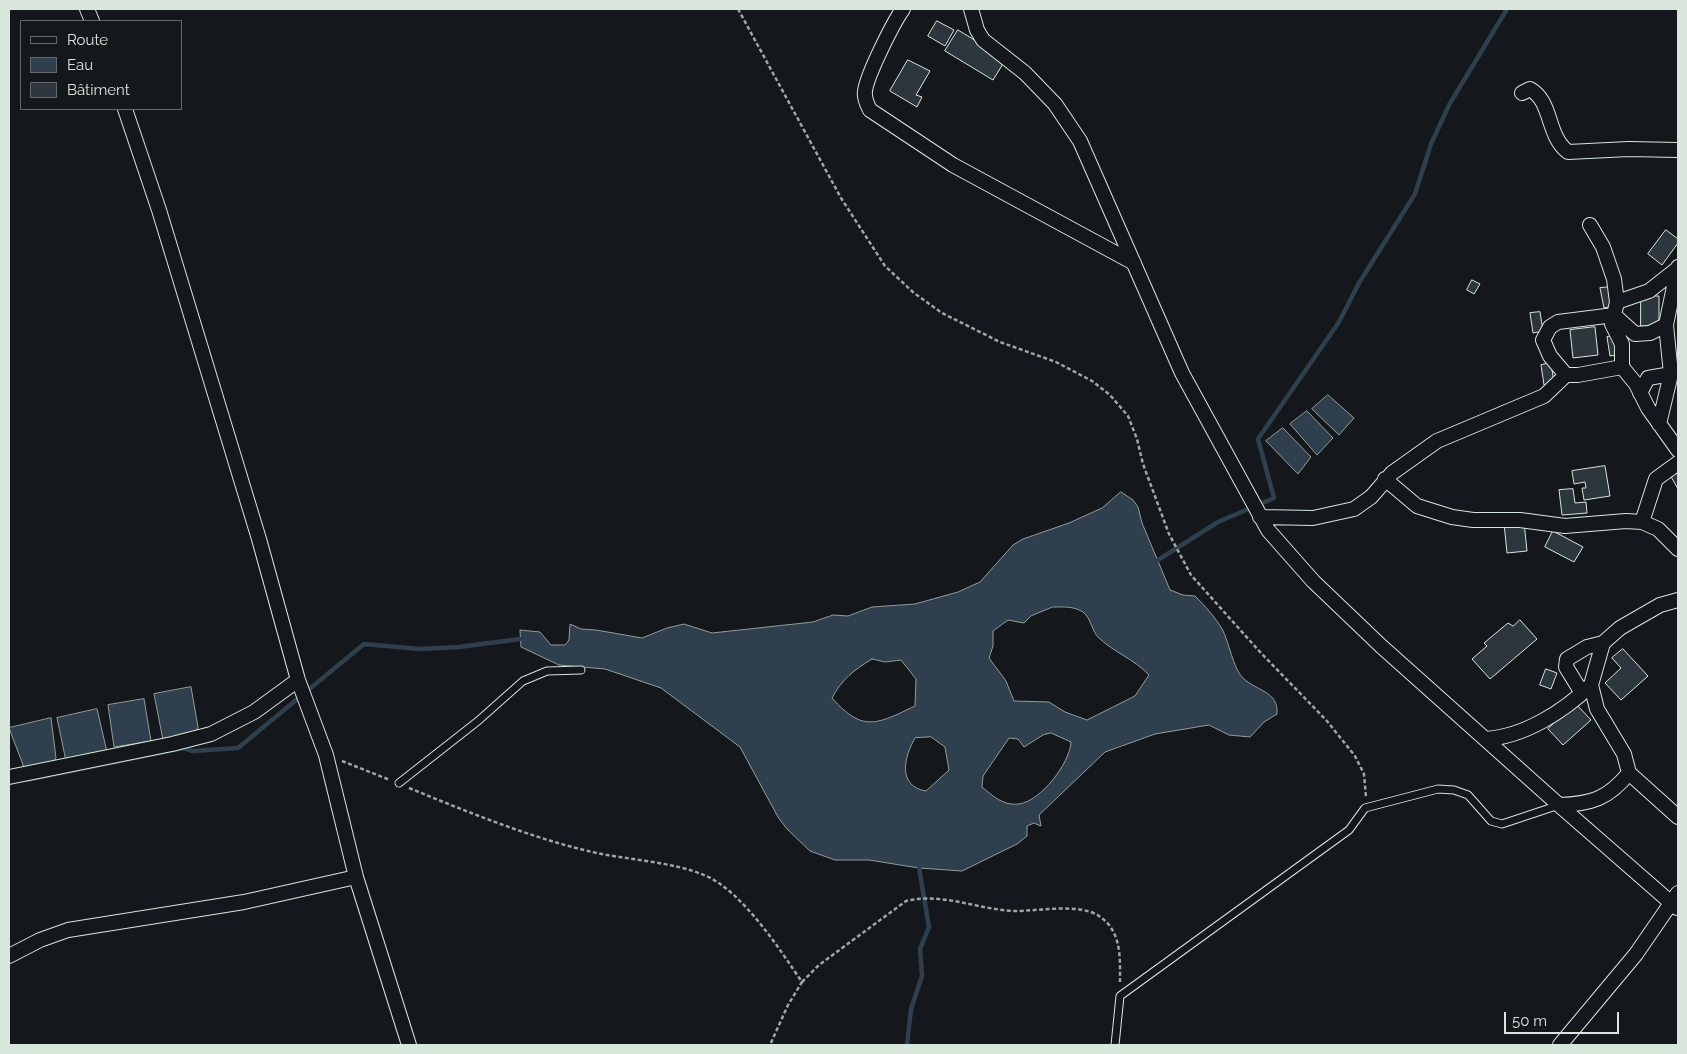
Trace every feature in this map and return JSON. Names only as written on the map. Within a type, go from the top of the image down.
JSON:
[{"type":"street","points":[[902,9],[884,43],[865,91],[870,110],[953,165],[1134,262]]},
{"type":"street","points":[[971,9],[977,30],[983,40],[1025,73],[1071,125],[1089,159],[1182,373],[1260,517],[1279,544],[1313,581],[1426,688],[1559,805],[1676,902],[1560,1045]]},
{"type":"street","points":[[1522,93],[1530,89],[1537,93],[1545,104],[1547,117],[1552,129],[1563,148],[1568,152],[1629,149],[1678,150]]},
{"type":"street","points":[[125,110],[259,539],[298,680],[326,755],[356,877],[409,1045]]},
{"type":"street","points":[[1590,226],[1603,248],[1614,279],[1615,308],[1613,328],[1622,344],[1622,367],[1631,377],[1659,424],[1678,450]]},
{"type":"street","points":[[1566,375],[1550,356],[1543,340],[1550,327],[1571,319],[1615,308],[1649,291],[1678,268]]},
{"type":"street","points":[[1659,424],[1675,370],[1666,324],[1678,268]]},
{"type":"street","points":[[1615,308],[1635,334],[1650,333],[1666,324]]},
{"type":"street","points":[[1260,517],[1298,519],[1345,513],[1362,505],[1385,479],[1409,460],[1448,435],[1484,422],[1544,396],[1566,375],[1578,375],[1622,367]]},
{"type":"street","points":[[1640,393],[1648,378],[1675,370]]},
{"type":"street","points":[[1642,522],[1656,478],[1678,463]]},
{"type":"street","points":[[1385,479],[1417,506],[1452,517],[1473,520],[1520,520],[1565,526],[1626,521],[1642,522],[1658,529],[1678,549]]},
{"type":"street","points":[[1678,600],[1660,606],[1628,623],[1603,643],[1587,647],[1568,659],[1566,667],[1587,689],[1624,754],[1629,772],[1678,817]]},
{"type":"street","points":[[1485,739],[1502,738],[1547,719],[1587,689],[1603,643]]},
{"type":"street","points":[[9,777],[162,746],[211,734],[254,712],[298,680]]},
{"type":"street","points":[[1559,805],[1577,804],[1599,799],[1617,788],[1629,772]]},
{"type":"street","points":[[9,956],[40,940],[68,930],[244,902],[356,877]]},
{"type":"lane","points":[[399,784],[523,681],[547,671],[581,670]]},
{"type":"lane","points":[[1115,1045],[1120,996],[1349,830],[1365,808],[1438,789],[1454,790],[1468,795],[1491,820],[1502,824],[1559,805]]},
{"type":"path","points":[[738,9],[841,198],[885,266],[914,293],[942,313],[1000,342],[1056,362],[1092,381],[1110,395],[1128,416],[1154,494],[1180,557],[1191,575],[1224,614],[1327,722],[1356,756],[1364,774],[1367,792],[1365,808]]},
{"type":"path","points":[[326,755],[511,830],[588,852],[676,868],[707,876],[734,896],[757,919],[802,982]]},
{"type":"path","points":[[770,1045],[788,1005],[802,982],[819,965],[906,901],[922,897],[939,898],[1014,911],[1083,910],[1099,916],[1118,938],[1120,996]]},
{"type":"water","points":[[1328,395],[1354,418],[1339,435],[1312,409]]},
{"type":"water","points":[[1307,411],[1333,438],[1317,455],[1290,424]]},
{"type":"water","points":[[1283,428],[1311,457],[1298,474],[1266,441]]},
{"type":"water","points":[[1121,492],[1133,500],[1138,507],[1142,523],[1170,590],[1183,595],[1195,596],[1210,612],[1225,634],[1240,674],[1248,682],[1271,696],[1277,706],[1277,714],[1264,722],[1250,737],[1229,735],[1209,725],[1155,734],[1105,752],[1039,815],[1041,826],[1034,823],[1027,826],[1027,836],[1017,844],[962,871],[919,868],[869,860],[835,860],[810,851],[787,829],[778,817],[740,747],[661,688],[605,669],[559,665],[521,647],[520,630],[540,632],[551,645],[565,645],[569,640],[570,624],[581,629],[642,638],[667,628],[684,624],[712,633],[813,622],[833,615],[848,616],[872,607],[915,604],[958,592],[980,582],[1013,545],[1023,539],[1069,523],[1102,508]],"holes":[[[1053,607],[1068,607],[1079,610],[1086,615],[1099,638],[1149,675],[1135,696],[1087,720],[1065,712],[1049,702],[1014,701],[1006,681],[989,658],[993,646],[993,631],[1008,620],[1024,623],[1031,616]],[[872,659],[885,662],[901,660],[916,679],[915,706],[880,721],[862,721],[853,717],[832,698],[844,680]],[[1051,733],[1071,742],[1066,760],[1045,789],[1028,801],[1013,804],[999,800],[982,787],[983,776],[1009,738],[1018,739],[1024,747],[1043,735]],[[931,737],[945,747],[949,770],[926,791],[917,788],[907,777],[906,762],[915,738]]]},
{"type":"water","points":[[191,687],[198,727],[196,733],[163,740],[154,694]]},
{"type":"water","points":[[144,699],[151,741],[114,747],[108,705]]},
{"type":"water","points":[[97,709],[107,752],[66,761],[57,718]]},
{"type":"water","points":[[51,718],[56,758],[51,765],[25,770],[9,728]]},
{"type":"building","points":[[937,21],[954,30],[945,46],[928,36]]},
{"type":"building","points":[[958,30],[1006,59],[993,80],[945,51]]},
{"type":"building","points":[[908,60],[930,71],[916,95],[922,97],[917,107],[890,91]]},
{"type":"building","points":[[1666,230],[1678,239],[1678,243],[1662,265],[1648,254]]},
{"type":"building","points":[[1472,280],[1480,284],[1474,294],[1467,290]]},
{"type":"building","points":[[1611,287],[1614,306],[1604,308],[1600,288]]},
{"type":"building","points":[[1641,296],[1659,296],[1659,326],[1641,326]]},
{"type":"building","points":[[1540,312],[1543,331],[1533,333],[1530,313]]},
{"type":"building","points":[[1595,327],[1598,355],[1573,358],[1570,330]]},
{"type":"building","points":[[1617,335],[1621,354],[1610,356],[1607,337]]},
{"type":"building","points":[[1551,363],[1554,383],[1544,385],[1541,365]]},
{"type":"building","points":[[1605,466],[1610,496],[1584,500],[1582,488],[1586,488],[1585,482],[1574,484],[1572,471]]},
{"type":"building","points":[[1678,468],[1678,489],[1669,473]]},
{"type":"building","points":[[1573,489],[1575,503],[1586,502],[1587,513],[1562,515],[1559,490]]},
{"type":"building","points":[[1524,522],[1527,551],[1507,553],[1504,523]]},
{"type":"building","points":[[1553,531],[1583,547],[1574,562],[1545,547]]},
{"type":"building","points":[[1520,620],[1537,639],[1490,679],[1472,659],[1487,646],[1484,643],[1508,623],[1513,626]]},
{"type":"building","points":[[1623,649],[1648,676],[1621,700],[1605,683],[1621,668],[1612,658]]},
{"type":"building","points":[[1546,669],[1557,673],[1551,689],[1540,685]]},
{"type":"building","points":[[1576,704],[1591,720],[1563,745],[1548,729]]},
{"type":"waterway","points":[[1158,560],[1218,522],[1274,498],[1258,439],[1339,322],[1359,283],[1415,194],[1431,144],[1449,105],[1507,9]]},
{"type":"waterway","points":[[27,780],[183,748],[193,751],[238,748],[364,644],[420,649],[459,647],[520,639]]},
{"type":"waterway","points":[[907,1045],[911,1009],[922,976],[920,949],[929,927],[919,868]]}]
